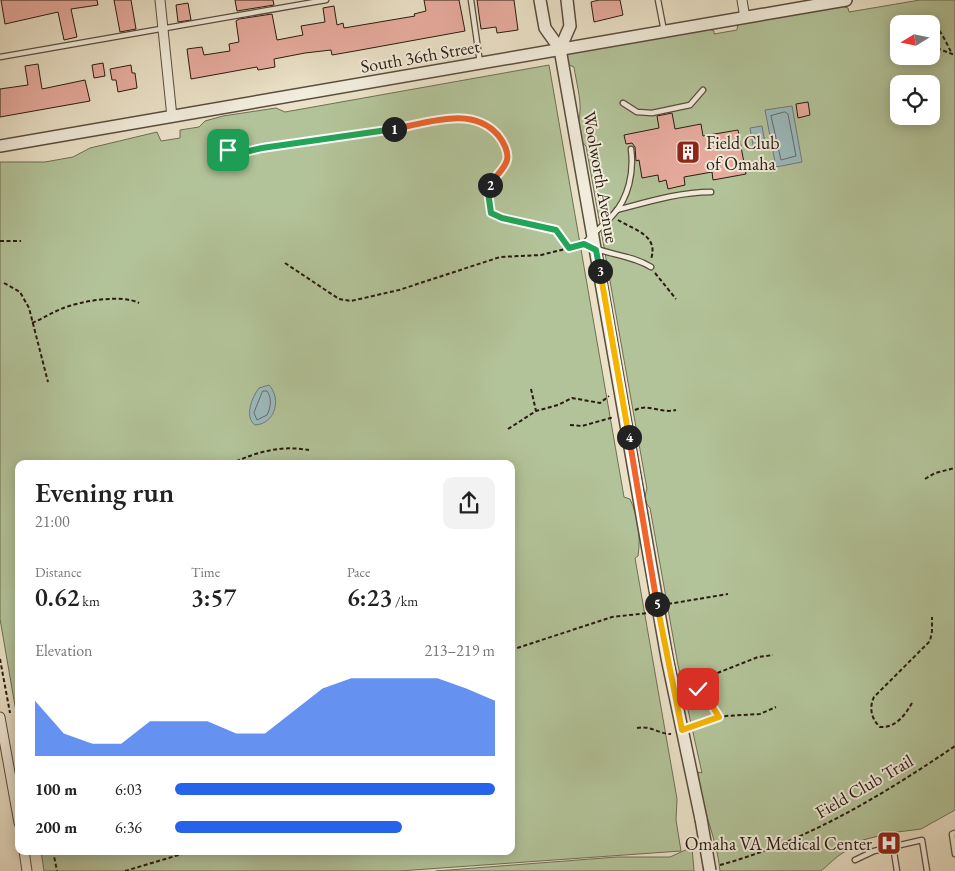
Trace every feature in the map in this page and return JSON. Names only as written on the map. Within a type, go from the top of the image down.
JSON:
[{"type":"street","points":[[160,0],[172,117]]},
{"type":"street","name":"Woolworth Avenue","points":[[540,0],[545,28],[560,49],[593,231],[653,611],[682,730],[712,869]]},
{"type":"street","points":[[560,49],[570,26],[567,0]]},
{"type":"street","points":[[742,0],[745,18]]},
{"type":"street","name":"South 36th Street","points":[[0,146],[745,18],[822,2],[846,0]]},
{"type":"street","points":[[0,717],[4,764],[15,807]]},
{"type":"street","points":[[25,855],[27,871]]},
{"type":"lane","points":[[0,57],[326,0]]},
{"type":"lane","points":[[471,0],[480,63]]},
{"type":"lane","points":[[658,0],[664,31]]},
{"type":"lane","points":[[623,104],[637,112],[652,113],[690,105],[703,90]]},
{"type":"lane","points":[[631,149],[633,161],[630,182],[617,210],[593,231],[584,244],[596,250],[627,256],[651,267]]},
{"type":"lane","points":[[617,210],[655,200],[699,192],[711,192]]},
{"type":"lane","points":[[955,833],[952,834],[955,854]]},
{"type":"lane","points":[[855,860],[874,851],[922,840],[927,871]]},
{"type":"lane","points":[[893,846],[897,871]]},
{"type":"path","points":[[940,31],[954,55]]},
{"type":"path","points":[[940,50],[954,55]]},
{"type":"path","points":[[228,150],[248,152],[262,148],[452,119],[476,119],[492,128],[501,139],[508,158],[490,183],[488,192],[491,213],[502,218],[556,230],[569,248]]},
{"type":"path","points":[[612,216],[647,236],[653,248],[651,267],[663,286],[676,299]]},
{"type":"path","points":[[0,241],[21,241]]},
{"type":"path","points":[[285,263],[339,298],[351,301],[399,290],[500,258],[541,255],[584,244]]},
{"type":"path","points":[[4,283],[20,292],[29,308],[48,382]]},
{"type":"path","points":[[32,323],[60,309],[78,304],[125,298],[139,303]]},
{"type":"path","points":[[531,388],[536,411]]},
{"type":"path","points":[[508,428],[536,411],[558,405],[572,398],[600,403],[610,396]]},
{"type":"path","points":[[241,460],[267,450],[291,448],[309,450]]},
{"type":"path","points":[[925,479],[935,473],[955,468]]},
{"type":"path","points":[[515,649],[612,617],[653,611],[676,602],[728,594]]},
{"type":"path","points":[[912,702],[900,719],[888,727],[880,727],[873,716],[871,703],[874,697],[930,641],[932,617]]},
{"type":"path","points":[[719,717],[698,689],[698,681],[758,657],[773,655]]},
{"type":"path","points":[[682,730],[719,717],[760,714],[776,707]]},
{"type":"path","points":[[637,728],[652,727],[662,734],[669,734]]},
{"type":"path","name":"Field Club Trail","points":[[712,869],[767,849],[841,816],[955,746]]},
{"type":"path","points":[[54,855],[57,871]]},
{"type":"path","points":[[125,871],[179,855]]},
{"type":"green space","points":[[920,0],[955,0],[955,810],[921,829],[890,833],[863,840],[838,856],[821,871],[720,871],[716,846],[699,785],[698,772],[702,773],[678,665],[650,508],[646,499],[647,489],[586,146],[580,139],[579,134],[580,101],[574,67],[569,65],[566,57],[570,50],[705,27],[714,31],[714,34],[737,30],[738,22],[842,6],[848,8],[849,12]]},
{"type":"green space","points":[[549,65],[624,497],[630,499],[638,527],[639,549],[638,556],[635,558],[677,799],[676,820],[681,851],[399,871],[44,871],[42,855],[515,855],[515,460],[15,460],[15,706],[0,619],[0,162],[45,162],[73,157],[90,148],[157,132],[161,141],[180,138],[180,130],[199,127],[205,121],[223,116],[276,108],[285,112]]},
{"type":"green space","points":[[692,847],[694,871],[436,871],[617,857],[670,857]]},
{"type":"water","points":[[792,106],[802,162],[776,167],[765,110]]},
{"type":"water","points":[[762,126],[766,148],[754,150],[750,128]]},
{"type":"water","points":[[269,385],[273,391],[276,404],[272,416],[262,424],[255,425],[250,417],[250,407],[259,388]]},
{"type":"building","points":[[1,0],[97,0],[98,5],[71,9],[77,37],[64,40],[58,12],[5,24]]},
{"type":"building","points":[[114,0],[131,0],[136,29],[120,32]]},
{"type":"building","points":[[235,0],[273,0],[274,5],[237,11]]},
{"type":"building","points":[[424,0],[459,0],[465,31],[332,55],[331,50],[305,53],[274,59],[275,67],[258,70],[257,67],[191,79],[187,49],[202,47],[204,55],[230,51],[229,44],[239,42],[236,21],[239,19],[272,14],[277,40],[303,35],[301,26],[325,22],[323,8],[334,6],[337,25],[343,23],[344,28],[415,16],[414,14],[426,11]]},
{"type":"building","points":[[477,0],[514,0],[518,30],[497,33],[496,27],[481,29]]},
{"type":"building","points":[[620,0],[623,15],[594,22],[591,2]]},
{"type":"building","points":[[188,3],[191,20],[178,22],[176,5]]},
{"type":"building","points":[[103,63],[105,76],[94,78],[92,65]]},
{"type":"building","points":[[38,64],[42,89],[85,80],[90,101],[0,117],[0,89],[28,85],[25,66]]},
{"type":"building","points":[[131,65],[132,73],[135,73],[137,88],[118,92],[116,80],[112,80],[110,69]]},
{"type":"building","points":[[808,102],[810,115],[798,118],[796,104]]},
{"type":"building","name":"Field Club of Omaha","points":[[672,113],[675,129],[701,124],[703,136],[738,130],[746,174],[713,180],[712,172],[684,177],[685,185],[668,189],[666,180],[659,182],[658,175],[642,178],[639,160],[636,161],[635,147],[632,143],[626,144],[624,135],[659,128],[657,116]]},
{"type":"place","name":"Field Club of Omaha","points":[[688,152]]},
{"type":"place","name":"Omaha VA Medical Center","points":[[889,843]]},
{"type":"route","points":[[228,150],[234,153],[241,153],[262,148],[352,136],[452,119],[476,119],[492,128],[501,139],[508,158],[490,183],[488,192],[491,213],[502,218],[556,230],[561,234],[569,248],[584,244],[596,250],[666,658],[682,730],[719,717],[698,689]]}]
